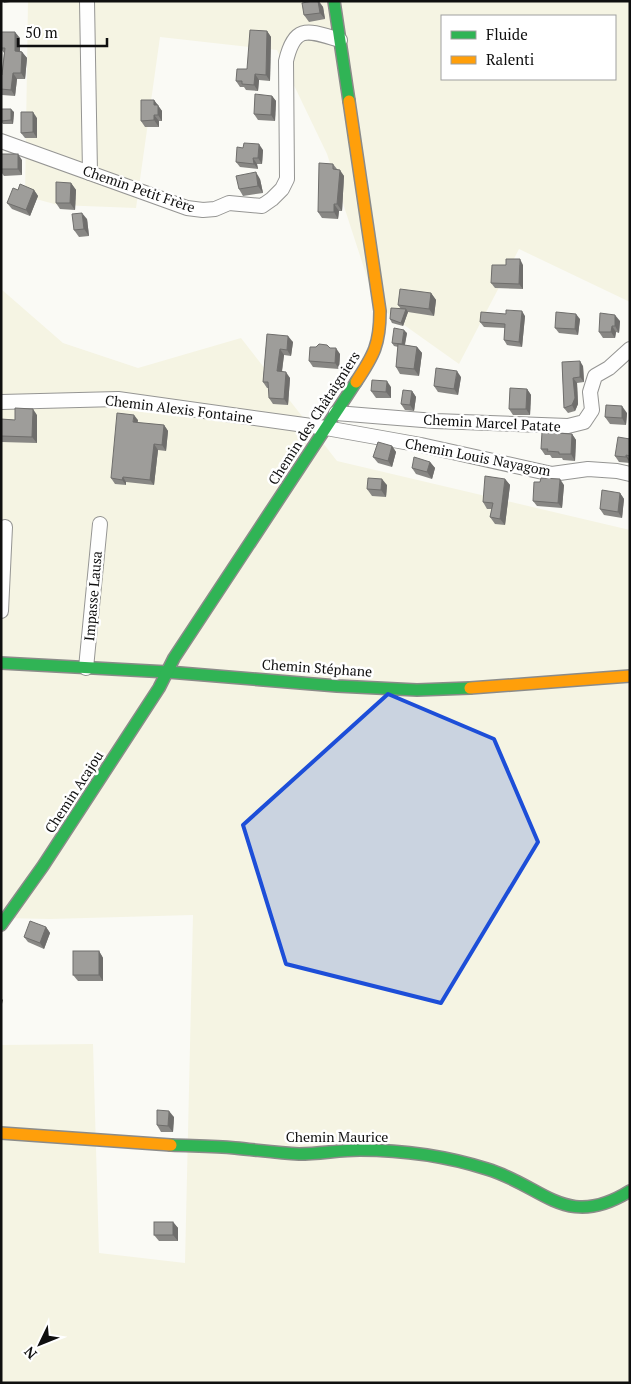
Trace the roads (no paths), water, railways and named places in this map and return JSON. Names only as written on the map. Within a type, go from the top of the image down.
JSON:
[{"type":"street","points":[[87,1],[90,173]]},
{"type":"street","name":"Chemin des Châtaigniers","points":[[168,672],[174,658],[336,413],[370,358],[380,333],[380,311],[334,1]]},
{"type":"street","name":"Chemin Petit Frère","points":[[1,141],[187,208],[203,210],[229,203],[262,206],[282,189],[287,180],[286,61],[289,47],[296,36],[309,31],[340,40]]},
{"type":"street","name":"Chemin Marcel Patate","points":[[336,413],[435,421],[568,426],[584,422],[592,410],[590,392],[595,376],[609,368],[630,349]]},
{"type":"street","name":"Chemin Alexis Fontaine","points":[[1,402],[118,399],[326,428]]},
{"type":"street","name":"Chemin Louis Nayagom","points":[[326,428],[421,445],[552,474],[588,469],[630,474]]},
{"type":"street","name":"Impasse Lausa","points":[[86,668],[100,524]]},
{"type":"street","points":[[1,611],[5,527]]},
{"type":"street","name":"Chemin Stéphane","points":[[1,663],[168,672],[338,686],[417,690],[494,687],[630,676]]},
{"type":"street","name":"Chemin Acajou","points":[[1,925],[43,866],[168,672]]},
{"type":"street","name":"Chemin Maurice","points":[[1,1133],[96,1142],[235,1148],[308,1154],[360,1150],[407,1153],[458,1162],[499,1173],[550,1200],[581,1208],[602,1206],[615,1201],[630,1191]]}]
